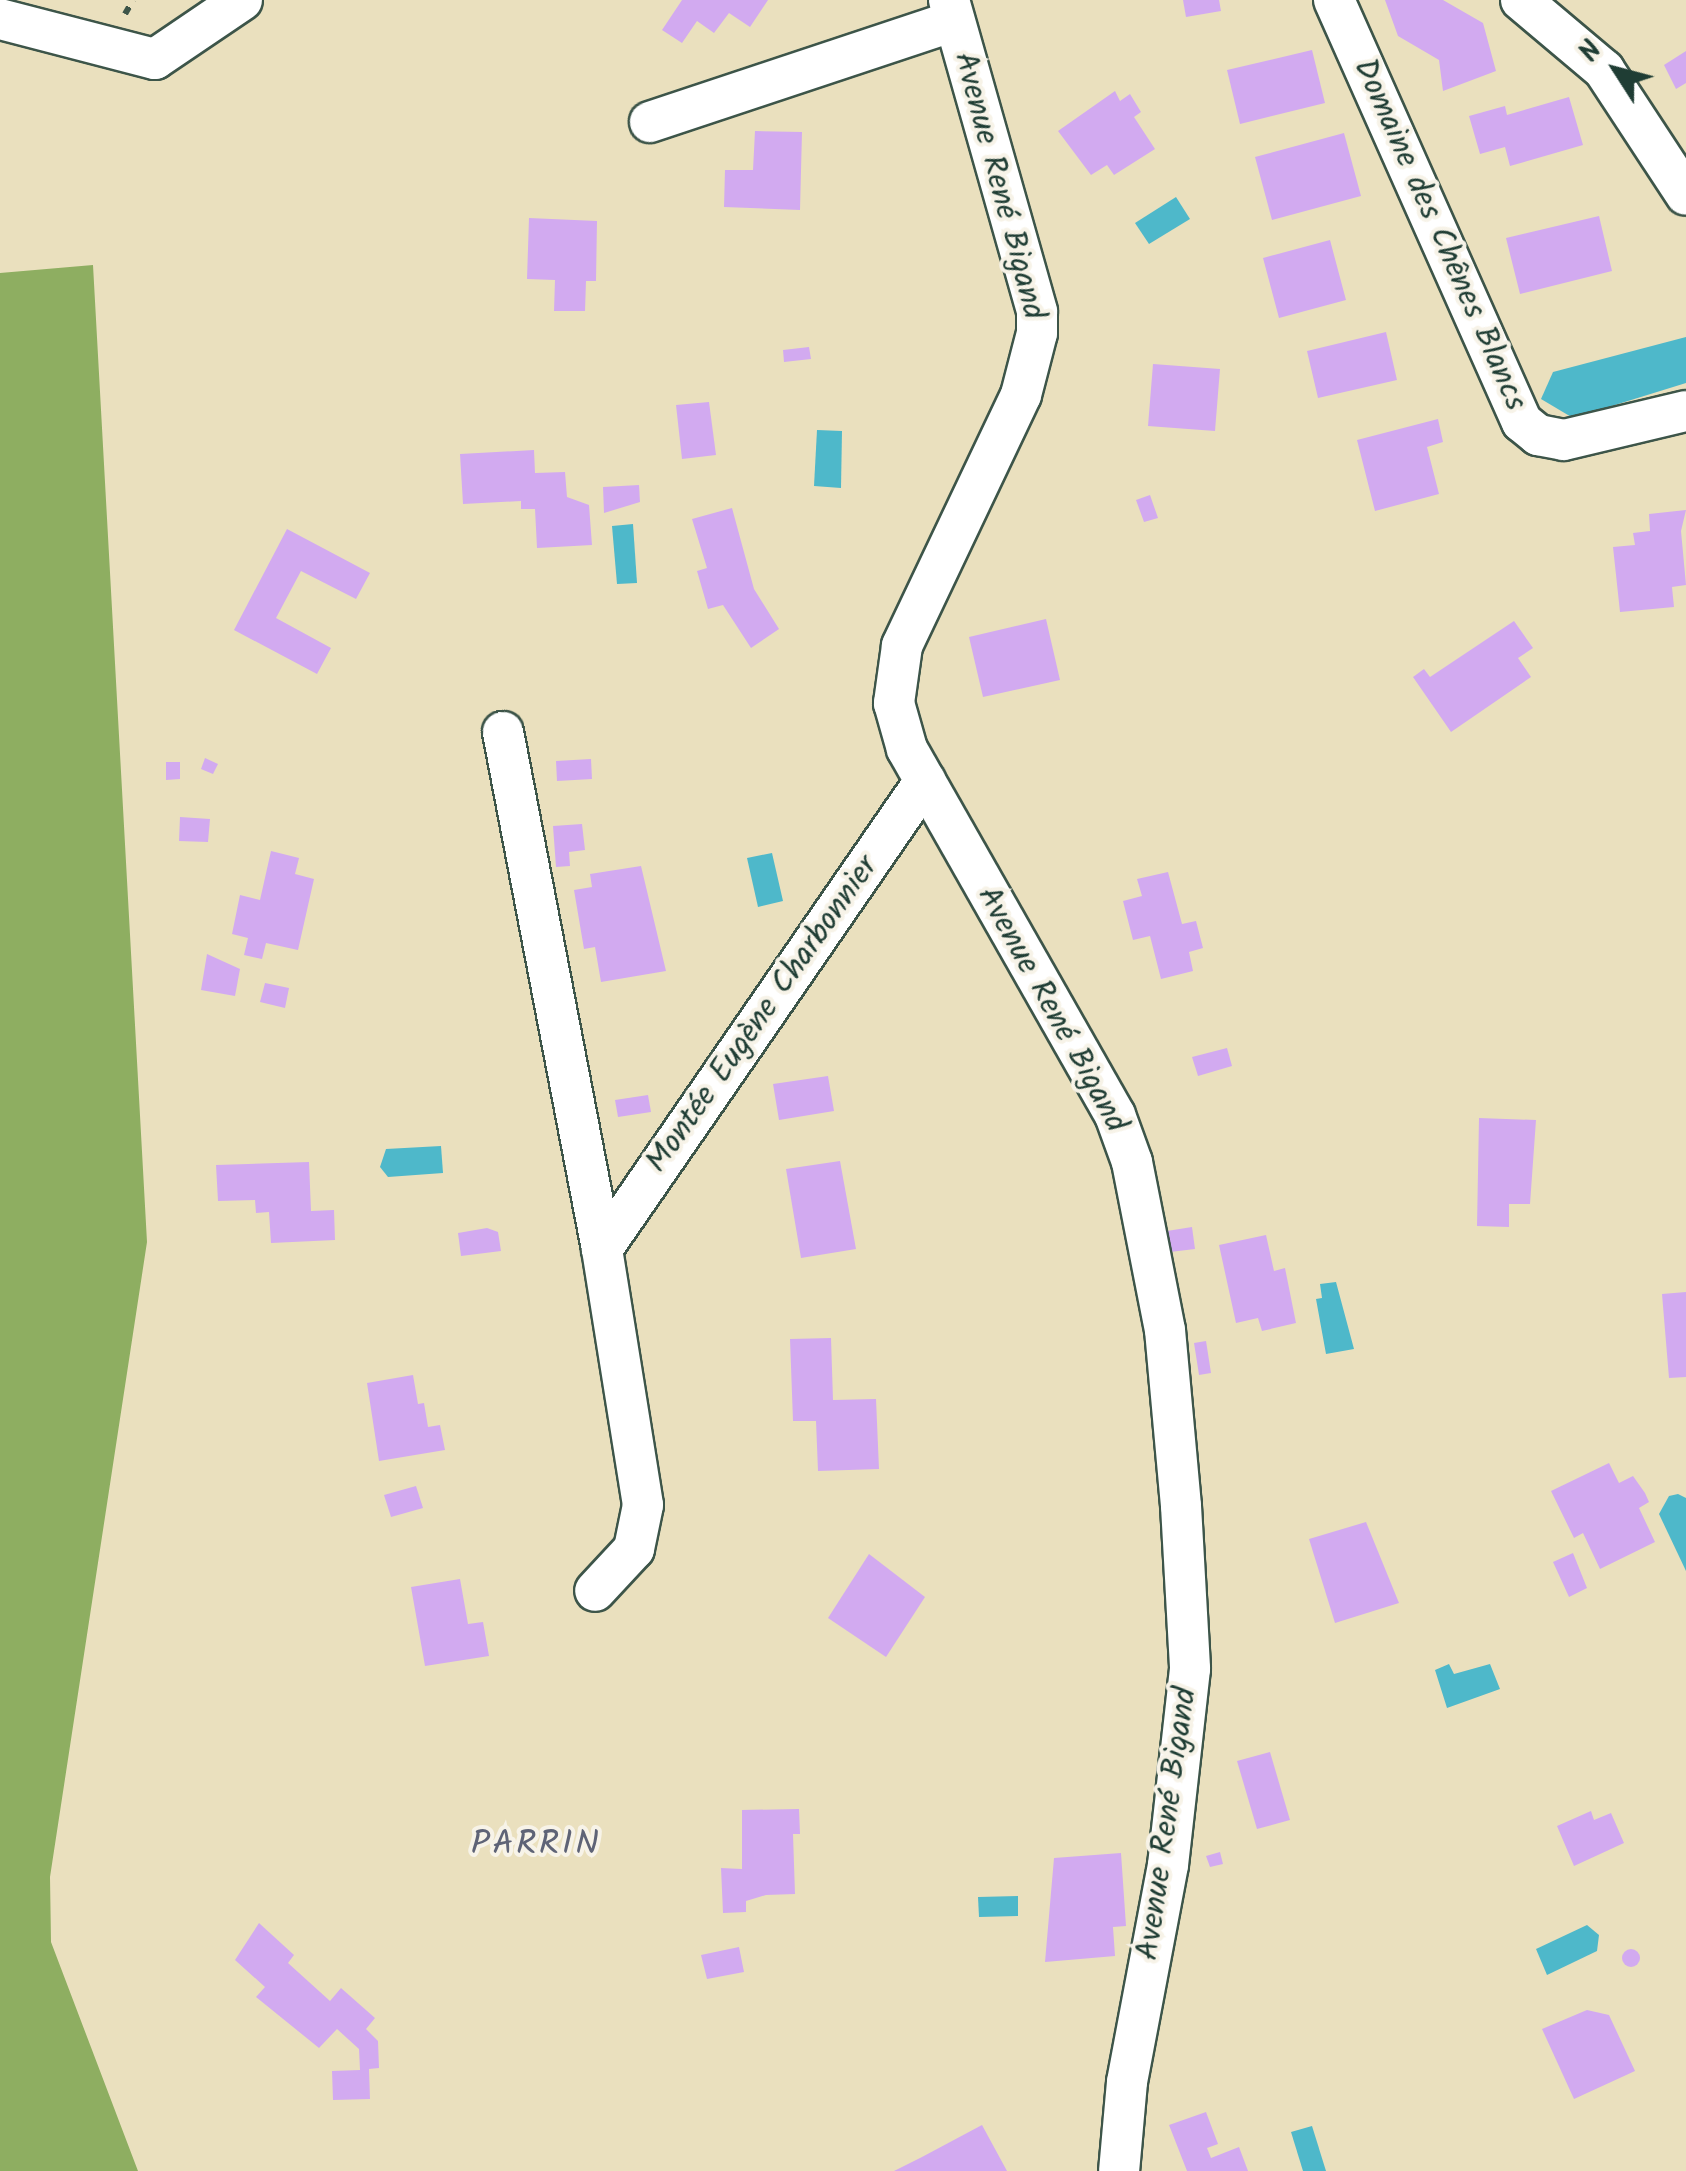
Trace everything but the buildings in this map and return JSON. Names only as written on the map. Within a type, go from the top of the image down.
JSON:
[{"type":"street","points":[[0,19],[155,59],[242,0]]},
{"type":"street","name":"Domaine des Chênes Blancs","points":[[1334,0],[1522,422],[1538,434],[1564,440],[1686,411]]},
{"type":"street","points":[[1521,0],[1604,70],[1686,196]]},
{"type":"street","name":"Avenue René Bigand","points":[[650,122],[952,10],[1038,312],[1037,333],[1021,395],[902,646],[894,702],[899,730],[924,781],[1115,1115],[1140,1192],[1164,1330],[1190,1669],[1168,1865],[1127,2082],[1119,2171]]},
{"type":"street","points":[[503,732],[602,1249],[644,1526],[634,1550],[594,1591]]},
{"type":"street","name":"Montée Eugène Charbonnier","points":[[602,1249],[924,781]]},
{"type":"green space","points":[[93,265],[147,1242],[50,1877],[51,1942],[138,2171],[0,2171],[0,273]]},
{"type":"water","points":[[1176,197],[1190,219],[1149,244],[1135,223]]},
{"type":"water","points":[[1686,337],[1686,383],[1573,418],[1541,399],[1553,372]]},
{"type":"water","points":[[817,430],[842,431],[841,488],[814,486]]},
{"type":"water","points":[[633,524],[637,583],[617,584],[612,526]]},
{"type":"water","points":[[772,853],[783,901],[758,907],[747,858]]},
{"type":"water","points":[[441,1146],[443,1173],[388,1177],[380,1167],[386,1149]]},
{"type":"water","points":[[1336,1282],[1354,1349],[1326,1354],[1316,1299],[1322,1298],[1320,1284]]},
{"type":"water","points":[[1678,1494],[1686,1498],[1686,1571],[1659,1514],[1669,1496]]},
{"type":"water","points":[[1449,1664],[1454,1674],[1490,1664],[1500,1689],[1447,1708],[1435,1670]]},
{"type":"water","points":[[1018,1896],[1018,1916],[979,1917],[978,1897]]},
{"type":"water","points":[[1587,1925],[1599,1935],[1597,1951],[1547,1975],[1536,1949]]},
{"type":"water","points":[[1312,2126],[1326,2171],[1303,2171],[1291,2132]]},
{"type":"district","name":"PARRIN","points":[[536,1845]]}]
